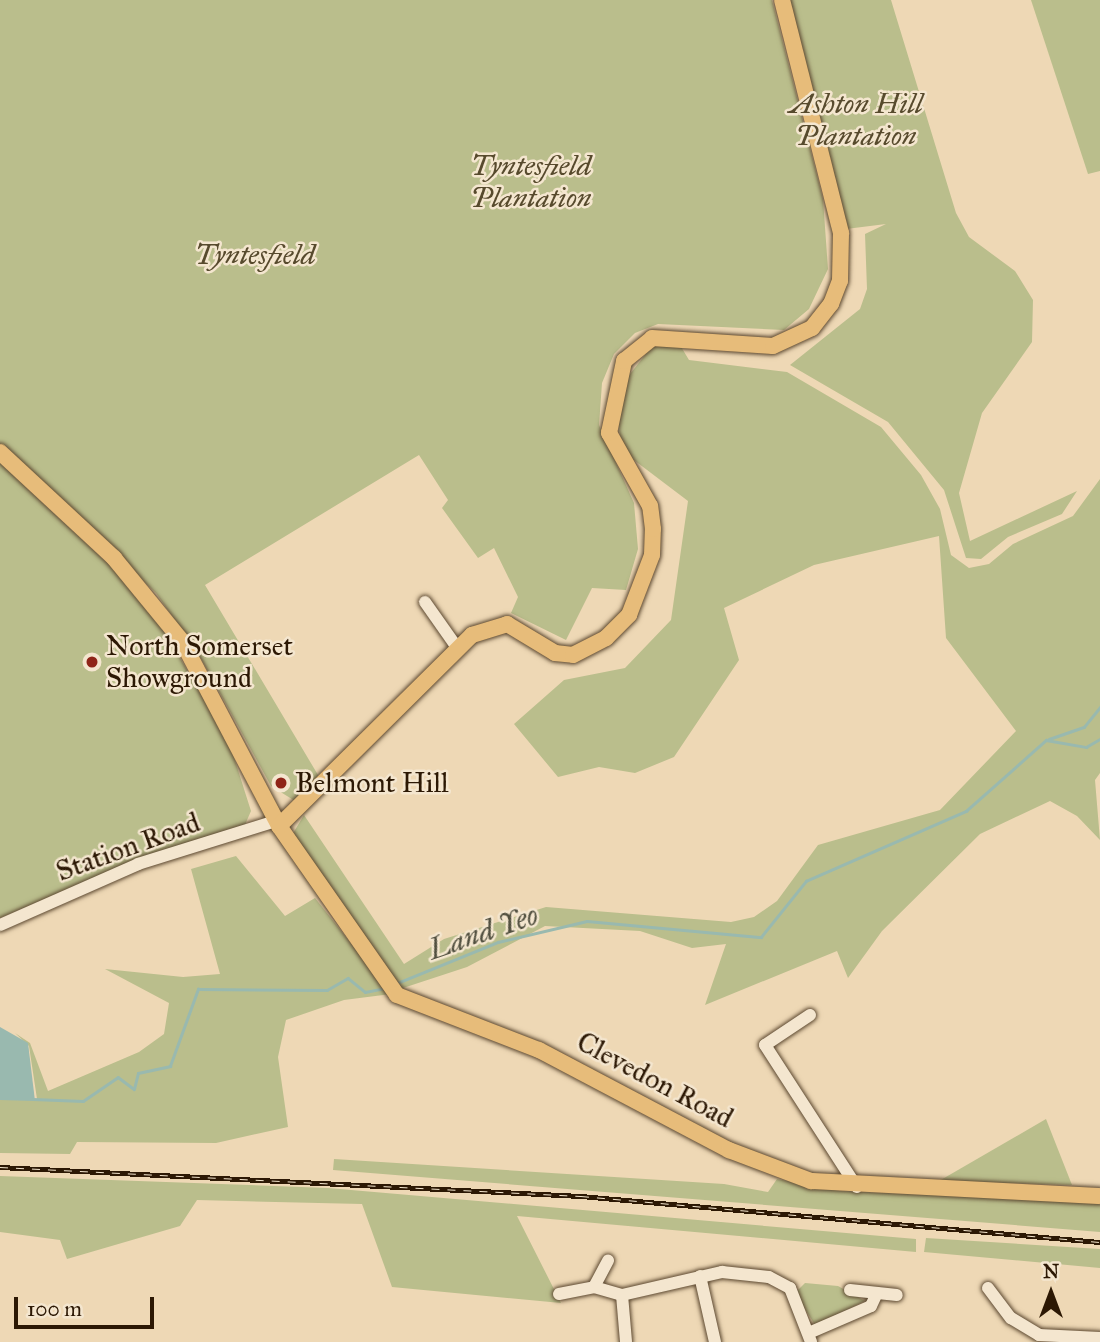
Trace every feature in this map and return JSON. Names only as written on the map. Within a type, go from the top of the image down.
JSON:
[{"type":"main road","points":[[277,824],[472,635],[507,624],[555,653],[573,655],[606,638],[629,615],[652,555],[653,529],[650,506],[609,433],[624,361],[652,338],[774,346],[812,328],[831,304],[840,281],[841,233],[782,0]]},
{"type":"main road","name":"Clevedon Road","points":[[0,452],[114,558],[182,641],[277,824],[389,986],[412,1004],[539,1050],[766,1166],[858,1187],[1100,1196]]},
{"type":"street","points":[[425,602],[458,649]]},
{"type":"street","name":"Station Road","points":[[0,925],[138,864],[277,824]]},
{"type":"street","points":[[810,1015],[765,1045],[858,1187]]},
{"type":"street","points":[[594,1287],[608,1261]]},
{"type":"street","points":[[559,1294],[594,1287],[622,1295],[722,1272],[780,1282],[790,1288],[811,1337],[872,1306],[877,1293]]},
{"type":"street","points":[[700,1276],[715,1342]]},
{"type":"street","points":[[988,1288],[1011,1318],[1040,1335],[1100,1338]]},
{"type":"street","points":[[850,1290],[897,1295]]},
{"type":"street","points":[[622,1295],[626,1342]]},
{"type":"green space","name":"Tyntesfield","points":[[0,0],[772,0],[823,199],[828,269],[809,309],[784,330],[658,324],[635,333],[614,354],[602,383],[599,425],[634,503],[638,549],[626,590],[592,588],[566,640],[511,613],[518,597],[494,548],[478,558],[442,508],[448,500],[419,455],[205,585],[321,780],[295,801],[271,786],[198,653],[156,593],[0,444]]},
{"type":"green space","name":"Ashton Hill Plantation","points":[[789,0],[891,0],[956,213],[969,237],[1015,271],[1033,300],[1032,342],[982,413],[959,493],[970,541],[1077,491],[1062,514],[1008,537],[981,559],[966,558],[944,490],[888,422],[790,365],[860,309],[867,289],[865,234],[886,224],[846,229]]},
{"type":"green space","points":[[1031,0],[1100,0],[1100,171],[1088,174]]},
{"type":"green space","points":[[653,345],[680,345],[689,360],[787,372],[881,427],[921,475],[940,509],[951,555],[969,568],[989,564],[1013,544],[1073,516],[1100,479],[1100,773],[1095,780],[1100,840],[1077,816],[1050,801],[980,834],[882,931],[848,978],[837,951],[705,1005],[726,944],[692,948],[640,931],[545,926],[467,967],[400,989],[292,835],[304,815],[404,964],[444,939],[546,907],[731,922],[754,917],[777,901],[818,845],[940,810],[1016,731],[946,638],[939,536],[814,565],[724,608],[739,660],[674,757],[635,773],[599,767],[558,777],[514,724],[564,680],[625,668],[671,620],[688,501],[622,451],[618,419],[623,383]]},
{"type":"green space","name":"North Somerset Showground","points":[[0,463],[118,573],[164,630],[230,745],[251,811],[244,827],[136,860],[0,918]]},
{"type":"green space","points":[[236,856],[285,916],[315,898],[391,994],[344,1000],[286,1020],[278,1057],[288,1127],[216,1143],[77,1142],[70,1154],[0,1153],[0,1100],[37,1099],[29,1046],[15,1033],[30,1043],[48,1091],[139,1052],[164,1034],[169,1003],[105,969],[183,977],[220,974],[191,869]]},
{"type":"green space","points":[[1046,1119],[1072,1185],[939,1181]]},
{"type":"green space","points":[[334,1159],[724,1184],[768,1192],[777,1179],[840,1191],[1100,1202],[1100,1232],[333,1170]]},
{"type":"green space","points":[[0,1176],[328,1188],[916,1239],[916,1252],[517,1216],[561,1303],[392,1287],[362,1204],[197,1200],[180,1226],[67,1259],[60,1240],[0,1232]]},
{"type":"green space","points":[[926,1238],[1100,1249],[1100,1268],[924,1252]]},
{"type":"green space","points":[[805,1283],[838,1286],[865,1301],[815,1325],[795,1293]]},
{"type":"water","points":[[0,1027],[28,1043],[35,1101],[0,1100]]},
{"type":"waterway","points":[[1049,739],[1084,727],[1100,707]]},
{"type":"waterway","name":"Land Yeo","points":[[395,984],[498,942],[587,921],[761,937],[806,881],[966,811],[1046,740],[1086,747],[1100,739]]},
{"type":"waterway","name":"Land Yeo","points":[[33,1099],[83,1101],[118,1077],[134,1089],[138,1073],[170,1066],[198,989],[327,990],[348,978],[365,992],[386,988]]},
{"type":"railway","points":[[0,1167],[581,1196],[1100,1242]]},
{"type":"place","name":"North Somerset Showground","points":[[92,662]]},
{"type":"place","name":"Belmont Hill","points":[[281,783]]},
{"type":"park label","name":"Tyntesfield Plantation","points":[[531,182]]}]
